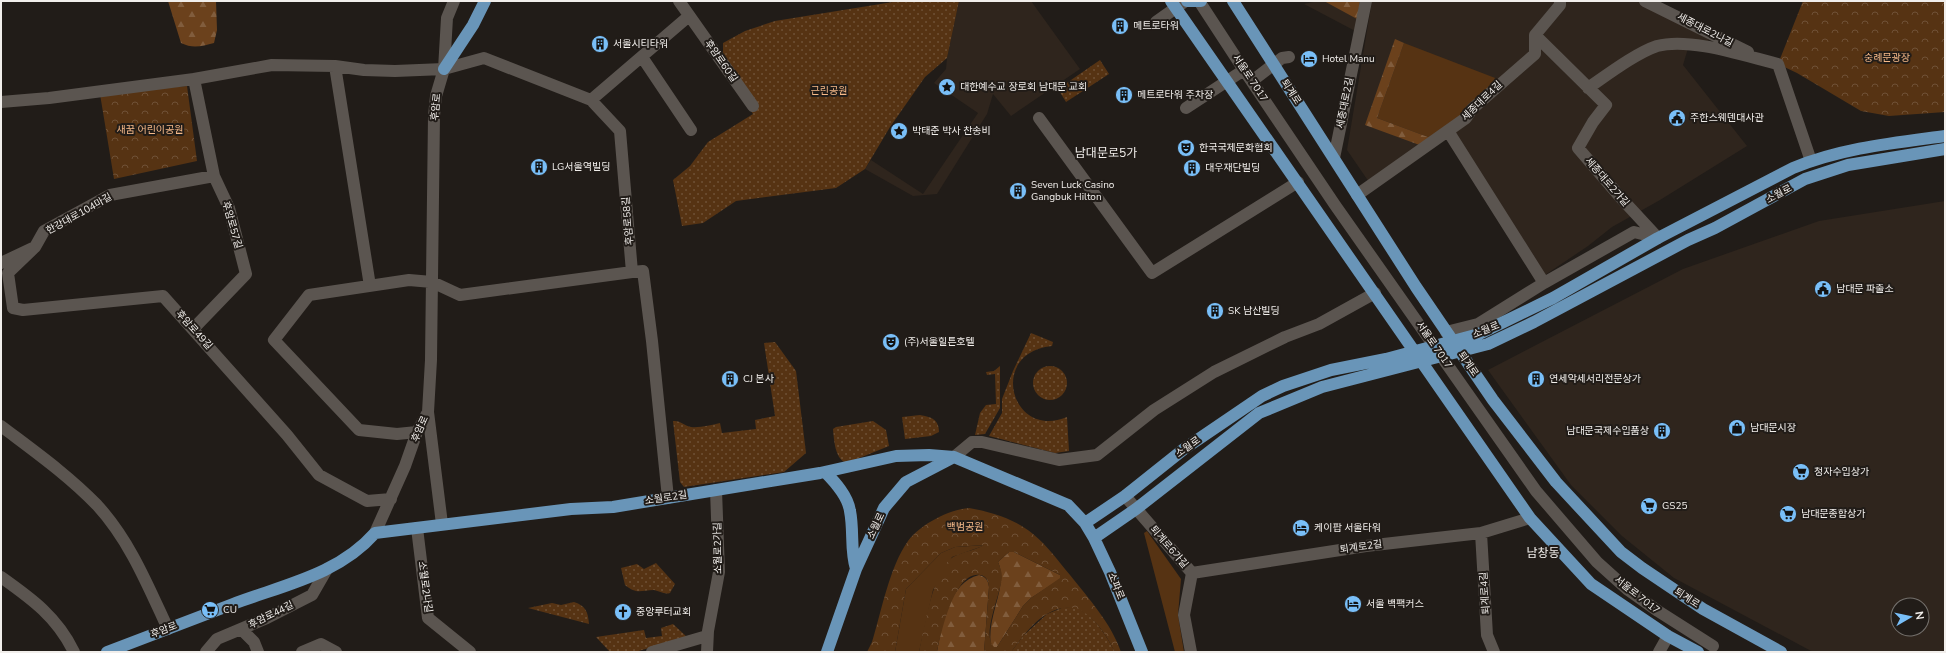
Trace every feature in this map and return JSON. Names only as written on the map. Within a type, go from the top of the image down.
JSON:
[{"type":"main road","points":[[444,69],[473,25],[485,1]]},
{"type":"main road","points":[[1171,1],[1530,518],[1591,584],[1668,636],[1698,652]]},
{"type":"main road","points":[[1187,1],[1200,1]]},
{"type":"main road","name":"퇴계로","points":[[1233,1],[1446,332],[1493,400],[1556,482],[1620,552],[1703,608],[1781,652]]},
{"type":"main road","name":"소월로","points":[[1084,523],[1125,496],[1184,448],[1262,396],[1308,377],[1479,334],[1553,298],[1658,238],[1811,160],[1853,149],[1945,136]]},
{"type":"main road","name":"소월로","points":[[1094,538],[1136,509],[1259,413],[1322,387],[1488,344],[1534,322],[1805,180],[1848,165],[1945,149]]},
{"type":"main road","name":"소월로2길","points":[[376,533],[442,524],[613,507],[825,472],[896,456],[929,454],[954,457]]},
{"type":"main road","points":[[954,457],[1068,505],[1084,523]]},
{"type":"main road","name":"소월로","points":[[827,652],[856,569],[884,508],[906,482],[954,457]]},
{"type":"main road","points":[[825,472],[839,488],[850,509],[852,556],[856,569]]},
{"type":"main road","name":"소파로","points":[[1084,523],[1094,538],[1110,572],[1142,652]]},
{"type":"main road","name":"후암로","points":[[107,652],[234,603],[303,580],[327,569],[363,547],[376,533]]},
{"type":"street","name":"후암로","points":[[376,533],[405,466],[417,432],[428,412],[431,360],[434,116],[436,96],[444,69],[447,18],[454,1]]},
{"type":"street","name":"후암로60길","points":[[679,1],[753,106]]},
{"type":"street","points":[[1156,22],[1187,1]]},
{"type":"street","name":"서울로 7017","points":[[1200,1],[1244,70],[1336,205],[1532,485],[1597,562],[1627,589],[1658,612],[1713,646]]},
{"type":"street","name":"세종대로2길","points":[[1334,158],[1366,1]]},
{"type":"street","points":[[1535,34],[1560,5],[1560,1]]},
{"type":"street","name":"세종대로2나길","points":[[1646,1],[1763,60]]},
{"type":"street","points":[[591,100],[689,16]]},
{"type":"street","name":"세종대로2가길","points":[[1535,34],[1606,105],[1593,122],[1578,148],[1617,194],[1658,238]]},
{"type":"street","name":"세종대로4길","points":[[1357,195],[1466,118],[1472,109],[1535,54],[1535,34]]},
{"type":"street","points":[[1588,88],[1643,53],[1657,46],[1670,44],[1702,46],[1778,64],[1811,160]]},
{"type":"street","points":[[1252,81],[1282,58],[1289,56]]},
{"type":"street","points":[[642,57],[691,130]]},
{"type":"street","name":"후암로58길","points":[[444,69],[484,58],[591,100],[620,131],[632,272]]},
{"type":"street","points":[[1,102],[49,98],[194,79],[272,65],[335,66],[364,70],[395,71],[444,69]]},
{"type":"street","points":[[335,66],[370,286]]},
{"type":"street","points":[[1186,108],[1244,70]]},
{"type":"street","name":"후암로57길","points":[[193,329],[246,274],[229,208],[214,176],[194,79]]},
{"type":"street","points":[[1039,118],[1152,273],[1298,182]]},
{"type":"street","points":[[1448,131],[1544,283]]},
{"type":"street","name":"한강대로104마길","points":[[35,247],[44,231],[110,195],[214,176]]},
{"type":"street","name":"소월로","points":[[1446,332],[1478,324],[1544,283],[1634,232],[1658,238]]},
{"type":"street","points":[[1,262],[35,247]]},
{"type":"street","name":"후암로49길","points":[[35,247],[8,273],[13,308],[23,310],[163,296],[288,435],[319,475],[368,502],[391,499]]},
{"type":"street","points":[[417,432],[397,434],[359,430],[274,340],[309,295],[409,280],[432,282],[460,295],[643,271],[652,341],[668,498]]},
{"type":"street","points":[[954,457],[972,442],[982,442],[1059,460],[1096,455],[1154,410],[1214,372],[1286,337],[1319,324],[1375,293]]},
{"type":"street","points":[[428,412],[442,524]]},
{"type":"street","points":[[1,426],[62,471],[98,506],[125,542],[143,573],[168,629]]},
{"type":"street","name":"소월로2가길","points":[[707,652],[707,636],[719,572],[716,490]]},
{"type":"street","name":"퇴계로6가길","points":[[1125,496],[1192,573],[1184,615],[1191,652]]},
{"type":"street","name":"퇴계로2길","points":[[1192,573],[1366,546],[1481,533],[1530,518]]},
{"type":"street","name":"소월로2나길","points":[[417,528],[428,618],[470,652]]},
{"type":"street","name":"퇴계로4길","points":[[1481,533],[1487,635],[1494,652]]},
{"type":"street","name":"후암로44길","points":[[206,652],[217,640],[312,595],[327,569]]},
{"type":"street","points":[[1,577],[35,601],[48,614],[57,625],[74,652]]},
{"type":"street","points":[[241,629],[254,642],[258,652]]},
{"type":"street","points":[[652,652],[707,636]]},
{"type":"street","points":[[1659,652],[1668,636]]},
{"type":"street","points":[[302,652],[321,644],[336,652]]},
{"type":"shaded area","points":[[959,1],[1031,1],[1080,69],[1011,116],[993,94],[987,114],[937,194],[913,196],[865,169],[871,160],[923,194],[978,113],[934,83],[946,69]]},
{"type":"shaded area","points":[[1318,1],[1366,1],[1359,33],[1304,4]]},
{"type":"shaded area","points":[[1372,1],[1645,1],[1710,32],[1707,47],[1689,45],[1683,65],[1747,146],[1660,200],[1612,227],[1588,246],[1542,277],[1448,131],[1371,185],[1347,150]]},
{"type":"shaded area","name":"남대문시장","points":[[1945,201],[1945,652],[1813,652],[1674,578],[1622,536],[1571,485],[1488,370],[1683,269],[1819,221]]},
{"type":"green space","points":[[168,1],[216,1],[217,30],[214,43],[194,46],[181,43]]},
{"type":"green space","name":"근린공원","points":[[899,1],[959,1],[947,58],[925,77],[890,127],[865,169],[836,188],[736,201],[703,223],[682,226],[673,180],[690,166],[708,142],[753,114],[723,70],[723,43],[745,31],[775,21]]},
{"type":"green space","points":[[1324,1],[1360,1],[1357,19]]},
{"type":"green space","name":"숭례문광장","points":[[1803,1],[1945,1],[1945,112],[1889,116],[1861,111],[1797,73],[1778,64]]},
{"type":"green space","points":[[1395,39],[1404,43],[1377,118],[1436,140],[1425,147],[1365,125]]},
{"type":"green space","points":[[1404,43],[1503,81],[1436,140],[1377,118]]},
{"type":"green space","points":[[1100,60],[1109,74],[1066,102],[1058,89]]},
{"type":"green space","name":"새꿈 어린이공원","points":[[187,86],[197,161],[114,179],[100,94]]},
{"type":"green space","points":[[1031,333],[1053,342],[1052,346],[1032,352],[1019,363],[1013,377],[1014,393],[1021,407],[1032,417],[1048,421],[1067,417],[1069,451],[1055,453],[989,436],[1002,413],[1002,399]]},
{"type":"green space","points":[[775,342],[796,371],[806,453],[784,472],[684,487],[680,482],[673,421],[678,421],[694,427],[720,423],[722,433],[756,429],[755,420],[775,416],[764,343]]},
{"type":"green space","points":[[1000,366],[1000,408],[985,434],[975,435],[980,413],[986,405],[996,404],[995,374],[987,375],[986,372],[994,371]]},
{"type":"green space","points":[[1050,366],[1062,371],[1067,383],[1062,395],[1050,400],[1038,395],[1033,383],[1038,371]]},
{"type":"green space","points":[[920,415],[934,419],[938,424],[939,432],[931,436],[905,439],[902,417]]},
{"type":"green space","points":[[873,421],[886,430],[889,446],[847,463],[843,461],[836,449],[833,429],[836,427]]},
{"type":"green space","name":"백범공원","points":[[969,508],[1011,520],[1038,538],[1053,554],[1099,612],[1117,641],[1121,652],[1115,652],[1103,632],[1088,616],[1079,610],[1069,608],[1059,609],[1042,617],[1011,652],[984,652],[989,587],[986,578],[980,575],[971,576],[963,583],[956,593],[950,605],[937,652],[919,652],[930,601],[940,574],[946,564],[953,557],[984,545],[955,547],[941,553],[906,589],[895,652],[867,652],[872,642],[891,576],[901,552],[908,541],[927,524],[944,515]],"holes":[[[1009,552],[1014,552],[1060,575],[1060,578],[1031,598],[1023,606],[997,647],[994,647],[991,641],[991,624],[1002,577],[998,562]]]},
{"type":"green space","points":[[1147,531],[1181,579],[1178,615],[1184,652],[1175,652],[1144,533]]},
{"type":"green space","points":[[986,545],[952,557],[933,590],[919,652],[895,652],[906,589],[941,553],[955,547]]},
{"type":"green space","points":[[1009,552],[1014,552],[1060,575],[1060,579],[1031,598],[1023,606],[997,647],[993,648],[991,646],[990,635],[1001,581],[1001,571],[998,562]]},
{"type":"green space","points":[[656,563],[675,584],[670,593],[654,590],[636,591],[625,585],[621,568],[637,564],[644,569]]},
{"type":"green space","points":[[979,575],[986,579],[989,587],[984,652],[937,652],[941,630],[954,596],[960,586],[969,579]]},
{"type":"green space","points":[[574,602],[581,605],[586,610],[589,624],[528,608],[552,603],[561,605]]},
{"type":"green space","points":[[1064,607],[1078,609],[1086,613],[1105,634],[1115,652],[1011,652],[1024,635],[1047,614]]},
{"type":"green space","points":[[673,624],[687,637],[635,652],[610,652],[596,637],[644,630],[646,638],[662,636],[661,628]]},
{"type":"place","name":"메트로타워","points":[[1120,26]]},
{"type":"place","name":"서울시티타워","points":[[600,44]]},
{"type":"place","name":"Hotel Manu","points":[[1309,59]]},
{"type":"place","name":"대한예수교 장로회 남대문 교회","points":[[947,87]]},
{"type":"place","name":"메트로타워 주차장","points":[[1124,95]]},
{"type":"place","name":"주한스웨덴대사관","points":[[1677,118]]},
{"type":"place","name":"박태준 박사 찬송비","points":[[899,131]]},
{"type":"place","name":"한국국제문화협회","points":[[1186,148]]},
{"type":"place","name":"LG서울역빌딩","points":[[539,167]]},
{"type":"place","name":"대우재단빌딩","points":[[1192,168]]},
{"type":"place","name":"Seven Luck Casino Gangbuk Hilton","points":[[1018,191]]},
{"type":"place","name":"남대문 파출소","points":[[1823,289]]},
{"type":"place","name":"SK 남산빌딩","points":[[1215,311]]},
{"type":"place","name":"(주)서울힐튼호텔","points":[[891,342]]},
{"type":"place","name":"CJ 본사","points":[[730,379]]},
{"type":"place","name":"연세악세서리전문상가","points":[[1536,379]]},
{"type":"place","name":"남대문시장","points":[[1737,428]]},
{"type":"place","name":"남대문국제수입품상","points":[[1662,431]]},
{"type":"place","name":"청자수입상가","points":[[1801,472]]},
{"type":"place","name":"GS25","points":[[1649,506]]},
{"type":"place","name":"남대문종합상가","points":[[1788,514]]},
{"type":"place","name":"케이팝 서울타워","points":[[1301,528]]},
{"type":"place","name":"서울 백팩커스","points":[[1353,604]]},
{"type":"place","name":"CU","points":[[210,610]]},
{"type":"place","name":"중앙루터교회","points":[[623,612]]},
{"type":"district","name":"남대문로5가","points":[[1106,153]]},
{"type":"district","name":"남창동","points":[[1543,553]]}]
